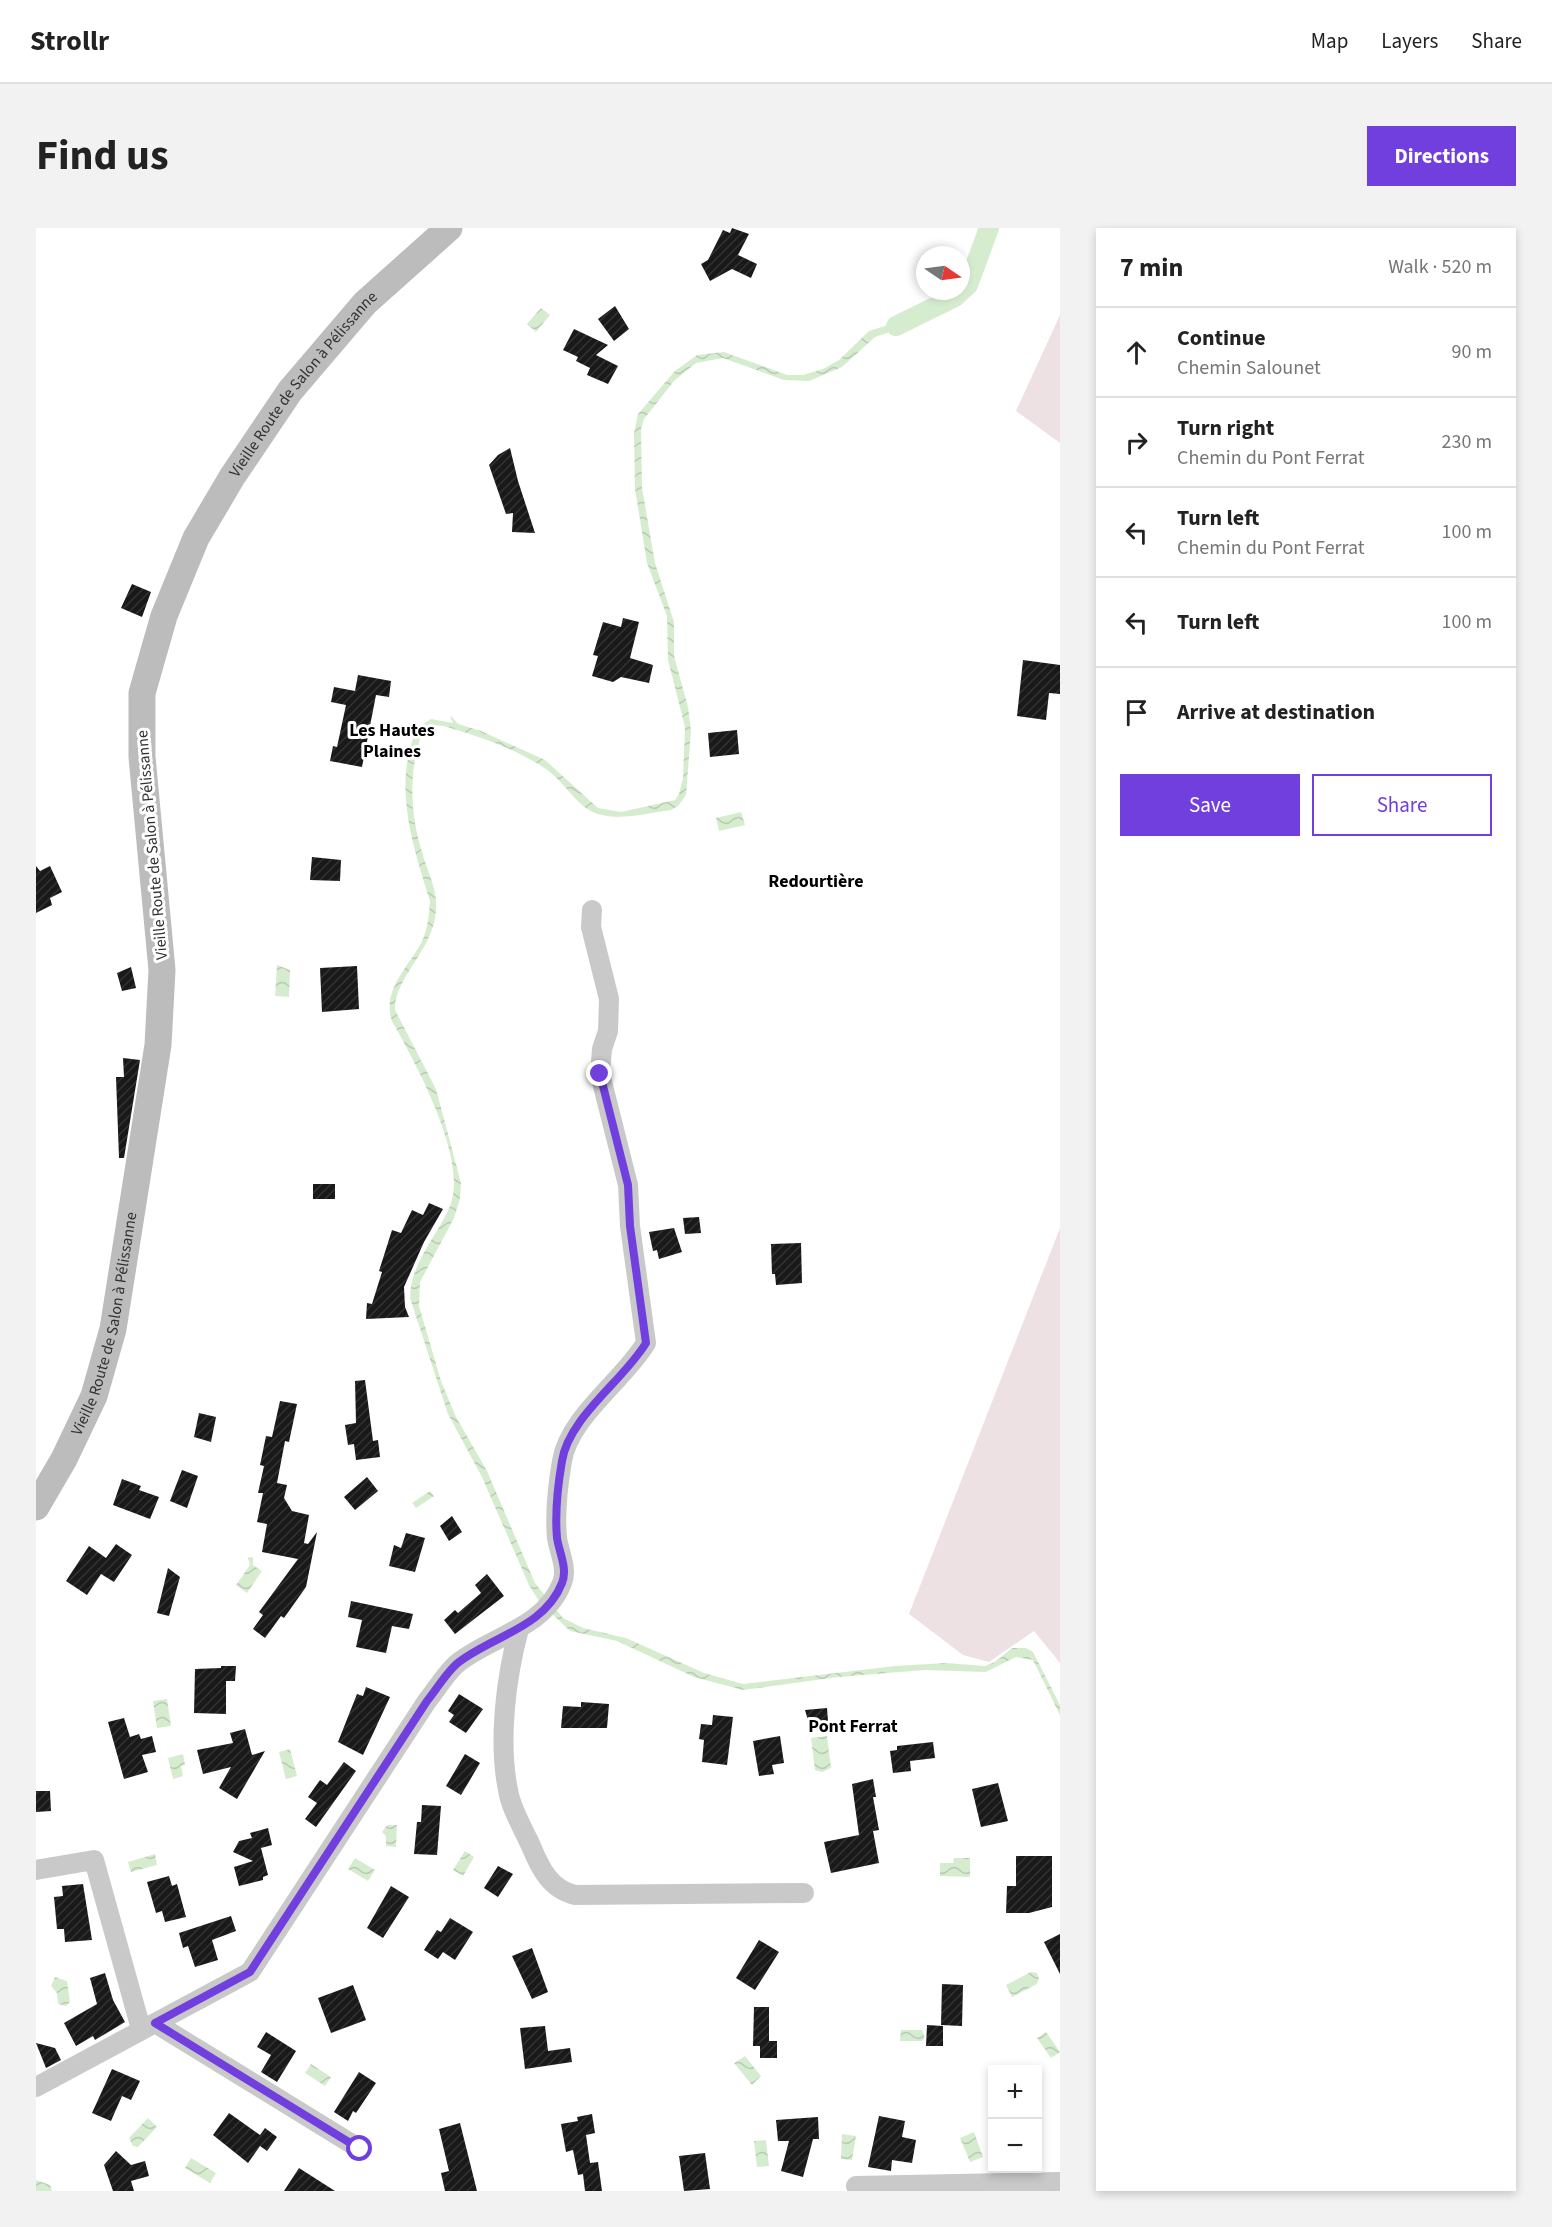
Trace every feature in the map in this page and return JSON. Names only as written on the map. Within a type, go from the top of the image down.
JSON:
[{"type":"street","name":"Vieille Route de Salon à Pélissanne","points":[[36,1507],[64,1459],[94,1396],[113,1329],[158,1045],[162,970],[142,756],[142,693],[164,616],[196,538],[232,477],[290,391],[365,303],[449,228]]},
{"type":"street","points":[[36,2087],[250,1972],[427,1701],[458,1663],[519,1629],[548,1603],[563,1582],[564,1571],[557,1538],[562,1459],[572,1432],[637,1359],[646,1343],[630,1226],[628,1185],[600,1074],[602,1049],[608,1031],[609,999],[591,927],[592,910]]},
{"type":"street","points":[[519,1629],[509,1666],[504,1732],[508,1791],[540,1869],[554,1884],[563,1892],[575,1895],[804,1893]]},
{"type":"street","points":[[36,1870],[94,1860],[148,2026],[360,2149]]},
{"type":"street","points":[[856,2186],[1060,2182]]},
{"type":"shaded area","points":[[1060,315],[1060,443],[1016,411]]},
{"type":"shaded area","points":[[1060,1228],[1060,1663],[1034,1631],[989,1662],[963,1655],[909,1614]]},
{"type":"water","points":[[541,308],[550,315],[536,332],[527,324]]},
{"type":"water","points":[[934,308],[925,320],[875,337],[842,367],[809,381],[784,380],[723,358],[696,363],[674,381],[644,419],[641,429],[642,488],[655,563],[674,622],[674,656],[688,707],[691,731],[686,795],[678,806],[671,810],[634,816],[616,817],[598,814],[590,811],[577,800],[553,774],[510,749],[444,726],[430,725],[423,731],[413,776],[413,807],[418,837],[434,888],[436,910],[429,938],[401,986],[396,998],[395,1010],[436,1089],[461,1183],[460,1199],[454,1218],[420,1282],[419,1306],[441,1381],[456,1417],[487,1471],[535,1583],[563,1618],[583,1628],[626,1638],[704,1673],[743,1684],[895,1666],[946,1663],[985,1666],[995,1662],[1012,1648],[1026,1648],[1033,1652],[1060,1705],[1060,1715],[1033,1660],[1016,1657],[986,1672],[925,1670],[838,1677],[743,1690],[694,1677],[617,1641],[570,1631],[539,1601],[529,1585],[482,1477],[448,1414],[410,1298],[414,1273],[445,1217],[454,1187],[452,1163],[437,1112],[392,1021],[390,1009],[394,988],[423,939],[430,901],[412,837],[406,793],[406,771],[417,728],[431,719],[453,723],[450,716],[458,724],[481,731],[545,760],[598,808],[621,812],[675,800],[683,778],[685,727],[668,660],[667,616],[647,563],[635,489],[634,433],[638,414],[675,371],[697,355],[724,352],[787,375],[803,375],[823,369],[839,360],[869,331],[924,314]]},
{"type":"water","points":[[741,812],[745,825],[719,831],[716,818]]},
{"type":"water","points":[[277,965],[290,970],[289,997],[275,996]]},
{"type":"water","points":[[430,1491],[434,1496],[416,1508],[412,1503]]},
{"type":"water","points":[[253,1557],[253,1565],[262,1571],[247,1593],[236,1585],[250,1565],[248,1558]]},
{"type":"water","points":[[167,1699],[171,1726],[157,1728],[153,1701]]},
{"type":"water","points":[[827,1736],[831,1768],[822,1772],[815,1770],[811,1738]]},
{"type":"water","points":[[290,1749],[297,1776],[286,1779],[279,1752]]},
{"type":"water","points":[[183,1754],[185,1765],[181,1766],[183,1776],[173,1779],[168,1758]]},
{"type":"water","points":[[387,1825],[397,1825],[396,1847],[386,1846],[386,1836],[382,1832]]},
{"type":"water","points":[[465,1851],[474,1857],[463,1876],[453,1870]]},
{"type":"water","points":[[155,1854],[157,1865],[131,1872],[128,1862]]},
{"type":"water","points":[[355,1858],[375,1870],[368,1881],[348,1869]]},
{"type":"water","points":[[954,1858],[970,1858],[970,1877],[940,1876],[940,1863],[953,1863]]},
{"type":"water","points":[[1031,1972],[1037,1973],[1039,1978],[1037,1984],[1012,1997],[1006,1985]]},
{"type":"water","points":[[55,1977],[67,1981],[70,2002],[66,2006],[58,2004],[57,1993],[51,1986]]},
{"type":"water","points":[[901,2030],[922,2030],[925,2038],[922,2041],[900,2041]]},
{"type":"water","points":[[1046,2032],[1060,2052],[1051,2058],[1037,2038]]},
{"type":"water","points":[[745,2056],[761,2076],[752,2085],[734,2063]]},
{"type":"water","points":[[311,2064],[331,2077],[325,2086],[305,2073]]},
{"type":"water","points":[[148,2118],[157,2127],[138,2147],[133,2146],[129,2138]]},
{"type":"water","points":[[974,2132],[983,2157],[970,2162],[960,2138]]},
{"type":"water","points":[[842,2134],[856,2136],[852,2160],[841,2159]]},
{"type":"water","points":[[766,2140],[769,2166],[757,2167],[754,2141]]},
{"type":"water","points":[[191,2158],[216,2173],[210,2183],[185,2168]]},
{"type":"water","points":[[36,2180],[50,2185],[52,2191],[36,2191]]},
{"type":"building","points":[[732,228],[749,234],[738,255],[757,264],[751,278],[732,269],[710,281],[701,264],[708,260],[723,230],[730,233]]},
{"type":"building","points":[[615,306],[629,329],[614,341],[598,319]]},
{"type":"building","points":[[574,329],[608,345],[596,355],[618,366],[608,384],[587,375],[590,368],[576,361],[578,357],[563,350]]},
{"type":"building","points":[[510,448],[535,533],[512,532],[513,513],[506,514],[489,465],[498,455]]},
{"type":"building","points":[[132,584],[151,592],[142,617],[121,608]]},
{"type":"building","points":[[623,618],[639,622],[630,658],[653,665],[649,683],[621,677],[613,682],[592,676],[598,656],[593,655],[603,622],[621,627]]},
{"type":"building","points":[[1023,660],[1060,665],[1060,694],[1049,693],[1046,720],[1017,716]]},
{"type":"building","points":[[358,675],[391,681],[389,697],[376,695],[362,767],[330,761],[333,746],[337,747],[346,705],[331,702],[334,687],[355,691]]},
{"type":"building","points":[[737,730],[739,754],[710,757],[708,733]]},
{"type":"building","points":[[312,857],[341,860],[340,881],[310,880]]},
{"type":"building","points":[[36,866],[40,871],[50,866],[62,892],[50,898],[52,905],[36,913]]},
{"type":"building","points":[[357,966],[359,1009],[322,1012],[320,968]]},
{"type":"building","points":[[131,967],[136,988],[122,991],[117,973]]},
{"type":"building","points":[[123,1058],[140,1060],[124,1158],[119,1158],[116,1077],[124,1077]]},
{"type":"building","points":[[313,1184],[335,1184],[335,1199],[313,1199]]},
{"type":"building","points":[[429,1203],[443,1209],[424,1242],[404,1287],[405,1307],[409,1317],[366,1319],[367,1303],[372,1304],[382,1272],[379,1271],[392,1230],[401,1233],[412,1210],[423,1215]]},
{"type":"building","points":[[699,1217],[701,1233],[685,1234],[683,1218]]},
{"type":"building","points":[[674,1228],[682,1252],[659,1259],[657,1250],[653,1251],[649,1232]]},
{"type":"building","points":[[801,1243],[802,1283],[776,1285],[775,1274],[772,1274],[771,1244]]},
{"type":"building","points":[[365,1380],[373,1441],[378,1440],[380,1457],[356,1460],[354,1444],[348,1445],[345,1425],[356,1423],[355,1381]]},
{"type":"building","points":[[280,1401],[297,1404],[289,1442],[285,1441],[277,1483],[287,1485],[284,1498],[292,1511],[309,1515],[304,1543],[308,1544],[317,1532],[306,1587],[284,1618],[281,1616],[265,1638],[253,1629],[263,1615],[259,1612],[298,1559],[262,1552],[267,1524],[257,1522],[263,1493],[258,1493],[264,1466],[260,1465],[266,1436],[272,1437]]},
{"type":"building","points":[[199,1413],[216,1417],[211,1442],[194,1437]]},
{"type":"building","points":[[182,1470],[198,1476],[187,1508],[170,1501]]},
{"type":"building","points":[[367,1477],[378,1491],[355,1510],[344,1497]]},
{"type":"building","points":[[122,1479],[141,1486],[139,1490],[159,1497],[150,1519],[113,1505]]},
{"type":"building","points":[[452,1516],[462,1532],[449,1541],[440,1526]]},
{"type":"building","points":[[406,1533],[425,1538],[415,1572],[389,1566],[394,1545],[401,1548]]},
{"type":"building","points":[[116,1544],[132,1555],[114,1582],[101,1574],[87,1595],[66,1581],[89,1546],[106,1558]]},
{"type":"building","points":[[168,1568],[180,1577],[169,1616],[157,1613]]},
{"type":"building","points":[[487,1574],[504,1596],[455,1634],[444,1620],[455,1610],[458,1613],[481,1593],[475,1585]]},
{"type":"building","points":[[351,1601],[413,1614],[409,1629],[392,1626],[386,1653],[356,1647],[362,1620],[348,1617]]},
{"type":"building","points":[[221,1666],[236,1666],[235,1681],[226,1681],[226,1714],[194,1713],[195,1669],[221,1668]]},
{"type":"building","points":[[366,1687],[390,1697],[363,1755],[338,1742],[357,1694],[363,1696]]},
{"type":"building","points":[[459,1694],[483,1709],[466,1733],[449,1722],[454,1715],[448,1711]]},
{"type":"building","points":[[581,1702],[609,1704],[607,1728],[561,1728],[563,1706],[581,1707]]},
{"type":"building","points":[[827,1708],[828,1721],[809,1724],[805,1710]]},
{"type":"building","points":[[713,1715],[733,1717],[727,1765],[702,1762],[704,1740],[699,1739],[701,1724],[712,1725]]},
{"type":"building","points":[[124,1718],[130,1737],[139,1734],[141,1739],[152,1736],[156,1752],[142,1755],[148,1772],[124,1779],[108,1722]]},
{"type":"building","points":[[245,1729],[252,1755],[265,1751],[237,1799],[219,1788],[231,1767],[203,1774],[197,1750],[233,1743],[230,1733]]},
{"type":"building","points":[[780,1736],[784,1763],[772,1765],[774,1774],[759,1776],[753,1741]]},
{"type":"building","points":[[933,1742],[935,1758],[910,1761],[911,1771],[893,1773],[890,1751],[897,1750],[897,1746]]},
{"type":"building","points":[[465,1754],[480,1763],[461,1795],[446,1786]]},
{"type":"building","points":[[344,1762],[356,1771],[316,1827],[305,1819],[317,1803],[308,1797],[320,1780],[327,1785]]},
{"type":"building","points":[[873,1779],[876,1797],[873,1797],[879,1830],[873,1831],[879,1863],[831,1873],[824,1842],[859,1835],[852,1784]]},
{"type":"building","points":[[998,1783],[1008,1821],[981,1827],[972,1789]]},
{"type":"building","points":[[36,1791],[50,1791],[51,1811],[36,1812]]},
{"type":"building","points":[[422,1805],[441,1806],[437,1855],[414,1854],[417,1822],[421,1822]]},
{"type":"building","points":[[268,1828],[272,1845],[261,1848],[268,1875],[263,1877],[263,1880],[239,1886],[234,1867],[253,1861],[233,1852],[239,1841],[252,1838],[250,1833]]},
{"type":"building","points":[[1016,1856],[1052,1856],[1052,1907],[1029,1913],[1006,1913],[1007,1886],[1016,1886]]},
{"type":"building","points":[[498,1866],[513,1874],[498,1897],[484,1888]]},
{"type":"building","points":[[169,1876],[172,1886],[177,1884],[186,1917],[165,1922],[162,1911],[156,1913],[147,1882]]},
{"type":"building","points":[[83,1884],[92,1940],[65,1942],[64,1929],[57,1929],[54,1897],[63,1896],[62,1886]]},
{"type":"building","points":[[391,1886],[409,1897],[383,1938],[367,1928]]},
{"type":"building","points":[[231,1916],[236,1931],[212,1940],[218,1960],[195,1967],[188,1946],[183,1948],[179,1933]]},
{"type":"building","points":[[450,1918],[473,1932],[455,1960],[443,1952],[438,1959],[424,1950],[437,1930],[441,1932]]},
{"type":"building","points":[[1060,1934],[1060,1974],[1044,1942]]},
{"type":"building","points":[[759,1940],[779,1952],[755,1990],[736,1978]]},
{"type":"building","points":[[532,1948],[548,1992],[532,1999],[512,1956]]},
{"type":"building","points":[[105,1973],[113,2000],[125,2022],[95,2040],[93,2036],[76,2046],[64,2023],[97,2004],[90,1978]]},
{"type":"building","points":[[942,1984],[963,1985],[962,2026],[941,2025]]},
{"type":"building","points":[[353,1985],[366,2020],[331,2033],[318,1998]]},
{"type":"building","points":[[754,2007],[769,2007],[769,2041],[777,2041],[777,2058],[760,2058],[760,2046],[753,2046]]},
{"type":"building","points":[[927,2025],[943,2026],[943,2046],[926,2046]]},
{"type":"building","points":[[545,2026],[548,2051],[570,2048],[572,2062],[525,2069],[520,2028]]},
{"type":"building","points":[[266,2032],[296,2051],[277,2082],[261,2072],[271,2055],[257,2047]]},
{"type":"building","points":[[36,2043],[55,2048],[61,2060],[46,2068]]},
{"type":"building","points":[[112,2069],[140,2081],[131,2100],[122,2096],[111,2121],[92,2113]]},
{"type":"building","points":[[359,2072],[376,2083],[356,2113],[353,2111],[348,2121],[334,2112]]},
{"type":"building","points":[[229,2113],[260,2135],[265,2128],[277,2137],[267,2151],[260,2146],[248,2163],[213,2135]]},
{"type":"building","points":[[592,2114],[595,2133],[586,2135],[590,2163],[598,2162],[602,2191],[585,2191],[583,2174],[578,2175],[573,2150],[566,2152],[561,2124],[578,2121],[577,2117]]},
{"type":"building","points":[[879,2116],[905,2121],[902,2137],[916,2140],[912,2163],[892,2160],[891,2171],[868,2167]]},
{"type":"building","points":[[818,2117],[819,2139],[813,2139],[803,2177],[781,2171],[789,2141],[778,2141],[776,2120]]},
{"type":"building","points":[[460,2123],[477,2191],[445,2191],[441,2173],[449,2171],[439,2129]]},
{"type":"building","points":[[116,2151],[131,2165],[145,2161],[149,2176],[131,2181],[134,2191],[113,2191],[104,2165]]},
{"type":"building","points":[[705,2153],[710,2189],[684,2191],[679,2156]]},
{"type":"building","points":[[299,2168],[335,2191],[284,2191]]},
{"type":"waterway","points":[[896,326],[955,297],[968,285],[989,228]]},
{"type":"district","name":"Les Hautes Plaines","points":[[392,740]]},
{"type":"district","name":"Redourtière","points":[[816,881]]},
{"type":"district","name":"Pont Ferrat","points":[[853,1726]]},
{"type":"route","points":[[360,2149],[155,2023],[250,1972],[427,1701],[458,1663],[525,1626],[554,1597],[563,1582],[564,1571],[557,1538],[562,1459],[572,1432],[637,1359],[646,1343],[630,1226],[628,1185],[600,1074]]}]
